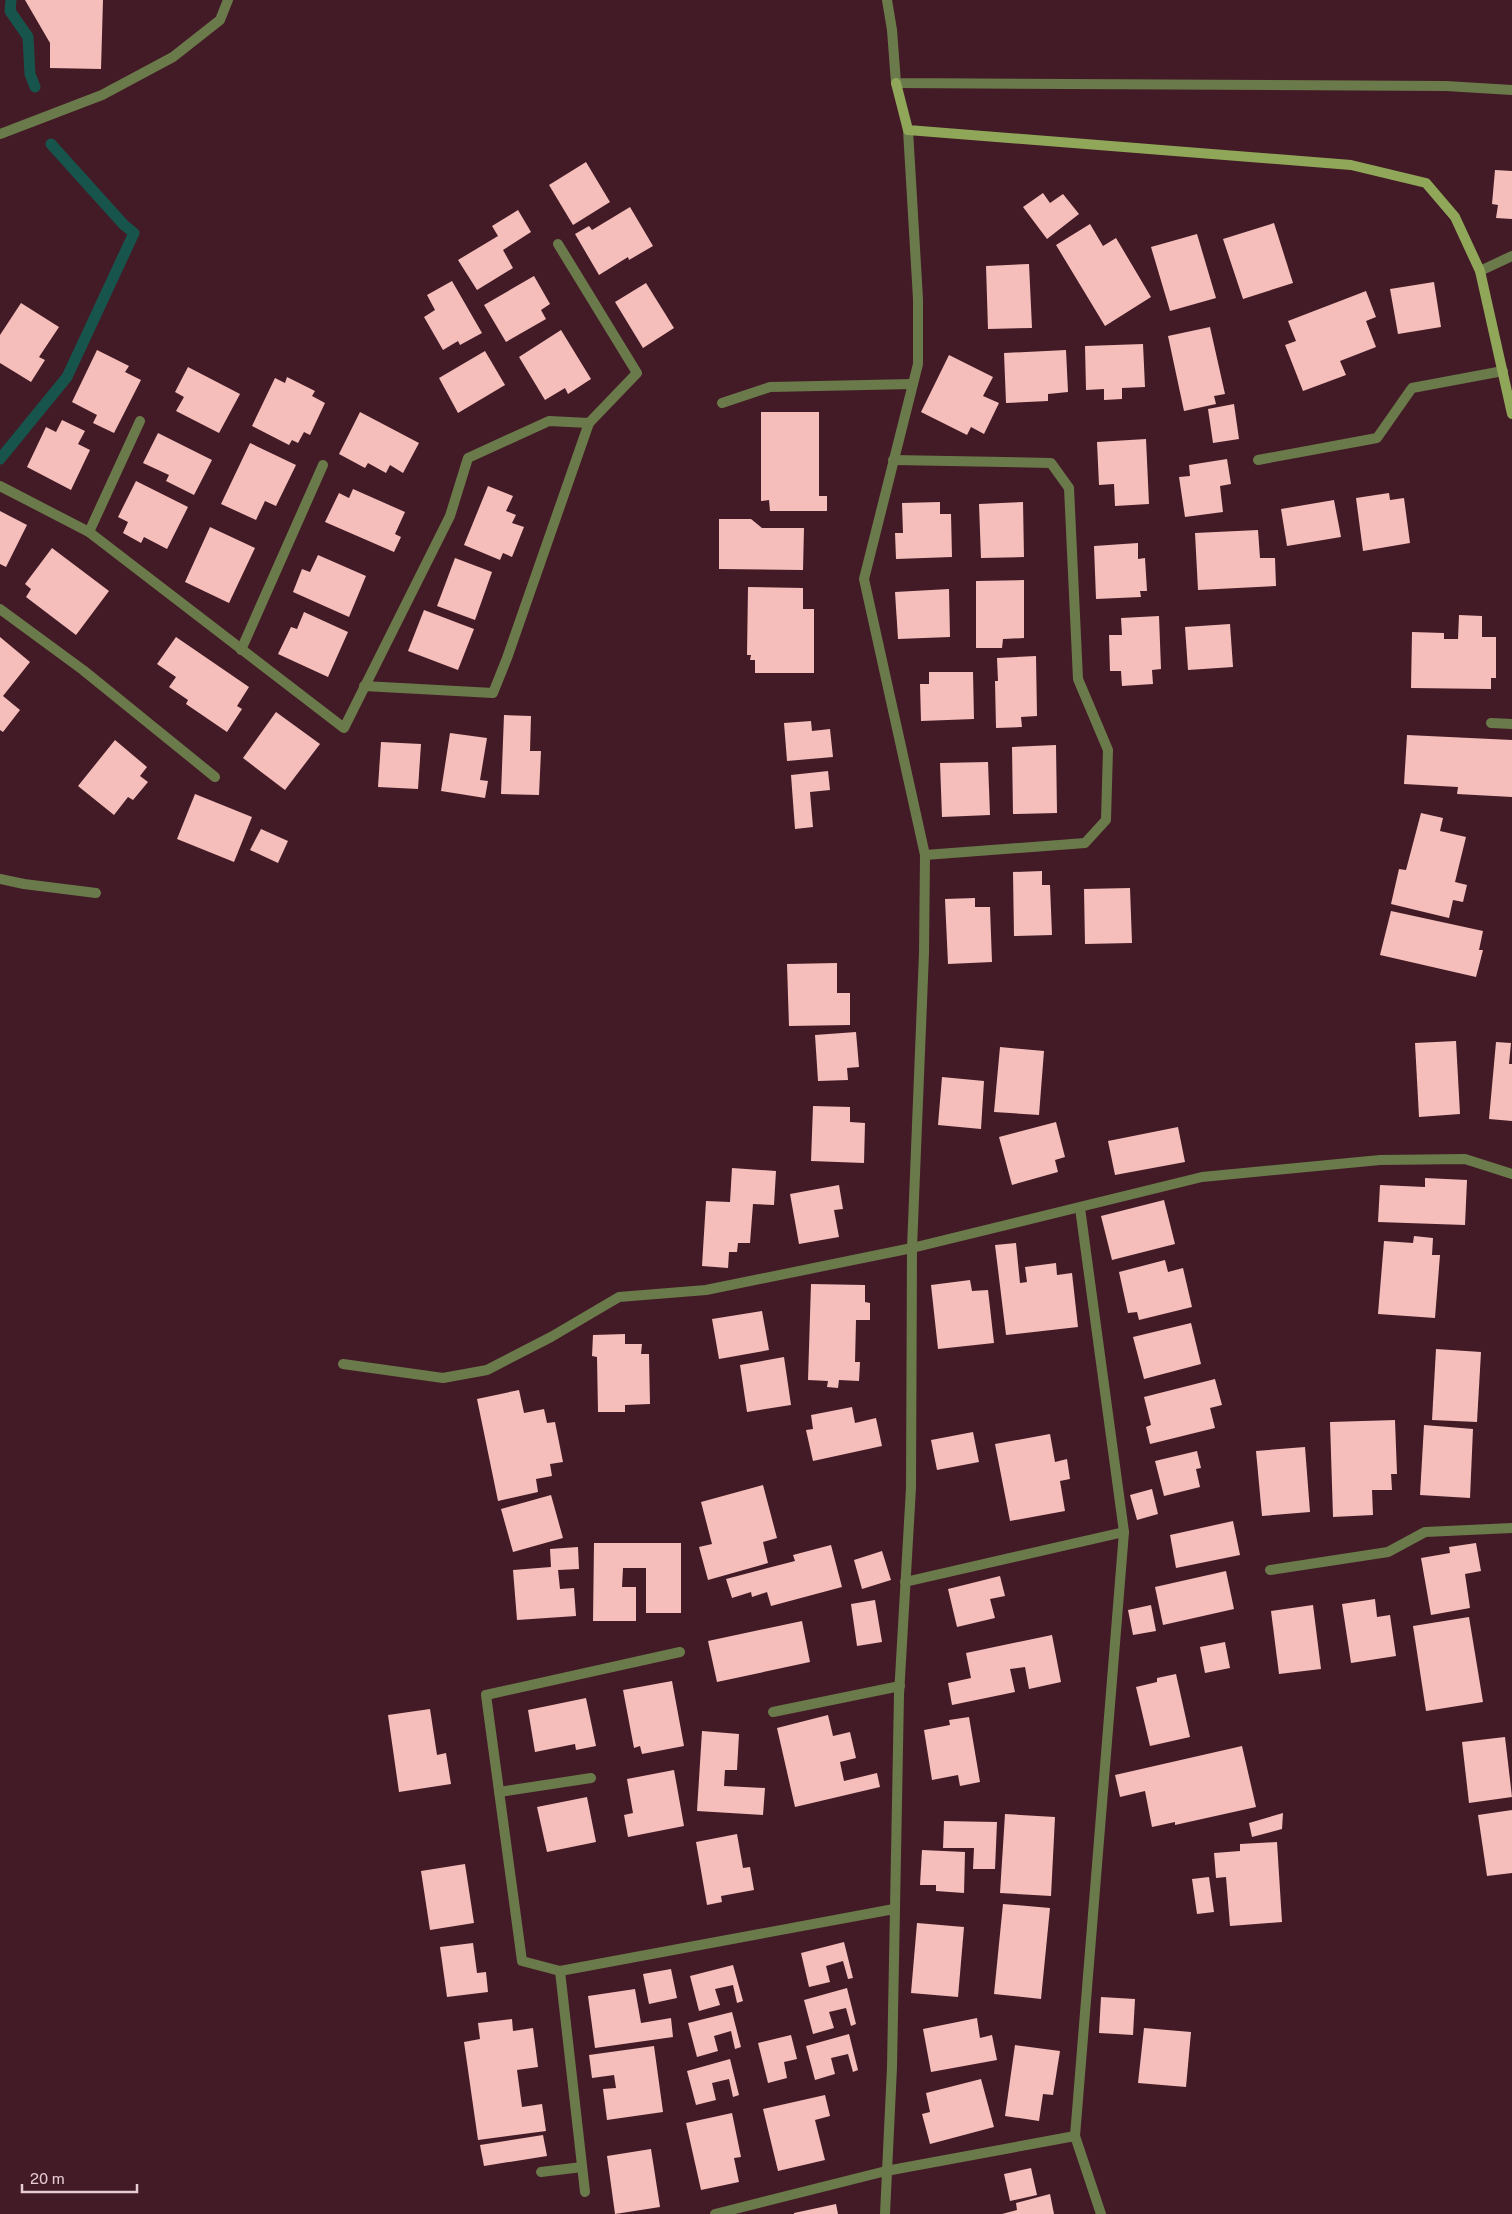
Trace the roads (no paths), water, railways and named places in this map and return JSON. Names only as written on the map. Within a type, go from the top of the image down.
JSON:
[{"type":"street","points":[[0,134],[102,95],[173,57],[220,20],[228,0]]},
{"type":"street","points":[[885,2214],[892,2067],[900,1686],[911,1488],[912,1248],[924,952],[925,855],[864,579],[918,364],[918,299],[908,130],[896,83],[892,30],[887,0]]},
{"type":"street","points":[[896,83],[1446,86],[1512,90]]},
{"type":"street","points":[[908,130],[1351,165],[1426,183],[1455,216],[1480,271],[1512,414]]},
{"type":"street","points":[[364,686],[493,693],[589,423],[637,373],[558,244]]},
{"type":"street","points":[[1480,271],[1512,256]]},
{"type":"street","points":[[1258,460],[1377,438],[1412,388],[1503,370]]},
{"type":"street","points":[[722,403],[770,387],[913,384]]},
{"type":"street","points":[[89,532],[140,421]]},
{"type":"street","points":[[3,488],[89,532],[344,728],[450,516],[468,458],[549,421],[589,423]]},
{"type":"street","points":[[893,460],[1051,463],[1069,488],[1078,679],[1108,750],[1106,820],[1085,843],[925,855]]},
{"type":"street","points":[[241,650],[324,465]]},
{"type":"street","points":[[0,609],[83,670],[215,776]]},
{"type":"street","points":[[1491,723],[1512,724]]},
{"type":"street","points":[[0,879],[96,893]]},
{"type":"street","points":[[343,1364],[443,1378],[487,1370],[551,1337],[619,1296],[706,1290],[912,1248],[1202,1177],[1380,1160],[1466,1159],[1512,1174]]},
{"type":"street","points":[[1080,1208],[1124,1532],[1076,2136],[1101,2214]]},
{"type":"street","points":[[1270,1570],[1388,1552],[1425,1532],[1512,1528]]},
{"type":"street","points":[[905,1582],[1124,1532]]},
{"type":"street","points":[[680,1652],[486,1696],[522,1961],[560,1971],[894,1909]]},
{"type":"street","points":[[773,1712],[900,1686]]},
{"type":"street","points":[[499,1792],[591,1778]]},
{"type":"street","points":[[560,1971],[585,2192]]},
{"type":"street","points":[[716,2214],[886,2171],[1076,2136]]},
{"type":"street","points":[[541,2172],[582,2167]]},
{"type":"waterway","points":[[11,0],[10,11],[28,37],[30,74],[35,87]]},
{"type":"waterway","points":[[0,459],[67,377],[134,233],[124,225],[51,144]]}]
